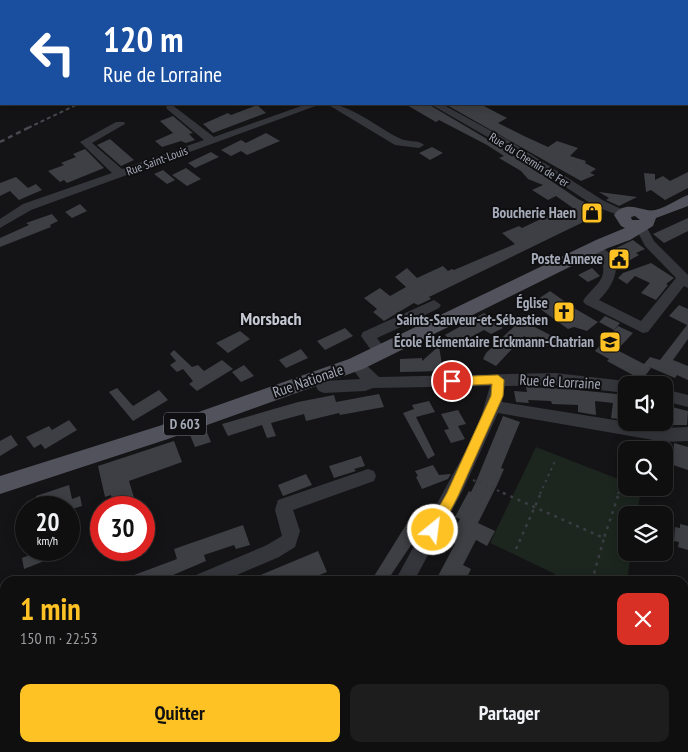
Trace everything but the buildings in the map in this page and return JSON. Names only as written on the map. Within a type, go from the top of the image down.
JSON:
[{"type":"main road","name":"Rue Nationale","points":[[0,485],[161,433],[356,364],[688,200]]},
{"type":"street","name":"Rue Saint-Louis","points":[[0,224],[27,207],[313,105]]},
{"type":"street","points":[[334,105],[399,143],[419,145]]},
{"type":"street","name":"Rue du Chemin de Fer","points":[[437,105],[509,145],[635,225]]},
{"type":"street","points":[[171,107],[212,141]]},
{"type":"street","points":[[120,124],[85,142],[120,174]]},
{"type":"street","points":[[597,246],[608,260],[610,273],[608,284],[590,301],[643,328],[685,281],[635,225]]},
{"type":"street","points":[[381,353],[368,336],[434,305]]},
{"type":"street","points":[[415,314],[431,328]]},
{"type":"street","points":[[356,364],[373,381]]},
{"type":"street","name":"Rue de Lorraine","points":[[324,387],[366,385],[373,381],[395,384],[555,379],[618,386]]},
{"type":"street","points":[[407,576],[462,475],[497,396],[498,380]]},
{"type":"street","points":[[673,397],[688,401]]},
{"type":"street","points":[[493,405],[517,411],[665,435],[688,434]]},
{"type":"street","points":[[215,576],[273,551],[289,541],[292,527],[283,509],[284,505],[368,476]]},
{"type":"path","points":[[516,549],[555,461]]},
{"type":"path","points":[[462,475],[536,506],[604,538]]},
{"type":"path","points":[[593,576],[618,495]]},
{"type":"shaded area","points":[[536,447],[618,479],[618,496],[640,496],[638,506],[618,506],[618,561],[630,561],[628,576],[554,576],[555,574],[490,543]]},
{"type":"railway","points":[[28,128],[76,105]]},
{"type":"railway","points":[[0,142],[28,128]]},
{"type":"place","name":"Boucherie Haen","points":[[592,213]]},
{"type":"place","name":"Poste Annexe","points":[[619,259]]},
{"type":"place","name":"Église Saints-Sauveur-et-Sébastien","points":[[564,312]]},
{"type":"place","name":"École Élémentaire Erckmann-Chatrian","points":[[610,342]]},
{"type":"district","name":"Morsbach","points":[[271,319]]},
{"type":"route","points":[[433,530],[452,496],[497,396],[498,380],[452,381]]}]
